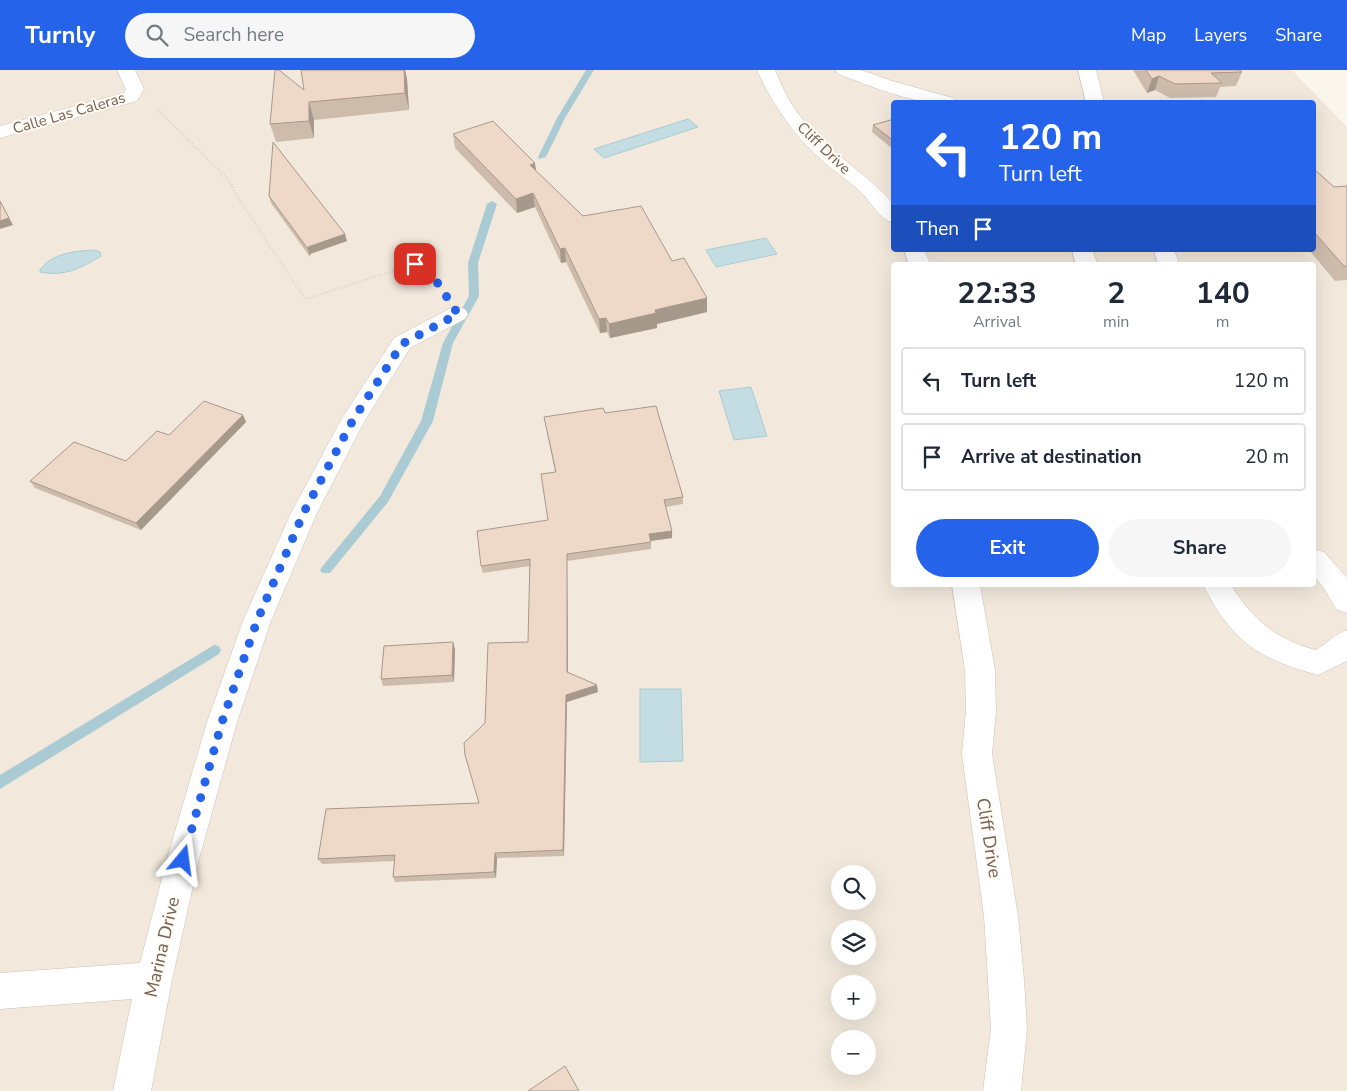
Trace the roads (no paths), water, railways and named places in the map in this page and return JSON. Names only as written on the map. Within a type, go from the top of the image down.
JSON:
[{"type":"street","name":"Calle Las Caleras","points":[[0,132],[133,93],[126,70]]},
{"type":"street","name":"Cliff Drive","points":[[766,70],[779,99],[791,116],[822,150],[869,189],[891,214]]},
{"type":"street","points":[[844,70],[886,85],[940,100]]},
{"type":"street","points":[[1086,70],[1094,100]]},
{"type":"street","name":"Marina Drive","points":[[132,1091],[154,980],[183,860],[222,722],[257,621],[304,512],[353,420],[402,344],[458,314]]},
{"type":"street","points":[[1316,560],[1333,580],[1347,602]]},
{"type":"street","name":"Cliff Drive","points":[[966,587],[980,670],[981,711],[977,754],[1001,916],[1006,971],[1009,1029],[1002,1091]]},
{"type":"street","points":[[1218,587],[1232,611],[1246,629],[1267,645],[1292,657],[1318,663],[1335,654],[1347,642]]},
{"type":"street","points":[[0,991],[154,980]]},
{"type":"water","points":[[688,119],[698,127],[604,158],[594,149]]},
{"type":"water","points":[[766,238],[777,254],[716,267],[706,250]]},
{"type":"water","points":[[94,250],[100,252],[101,256],[80,268],[57,273],[40,272],[45,264],[57,256],[72,252]]},
{"type":"water","points":[[751,387],[767,436],[734,440],[719,391]]},
{"type":"water","points":[[640,689],[681,689],[683,761],[640,762]]},
{"type":"waterway","points":[[542,157],[561,118],[590,70]]},
{"type":"waterway","points":[[326,570],[384,499],[427,421],[448,343],[474,296],[473,263],[492,204]]},
{"type":"waterway","points":[[0,783],[214,650]]}]
